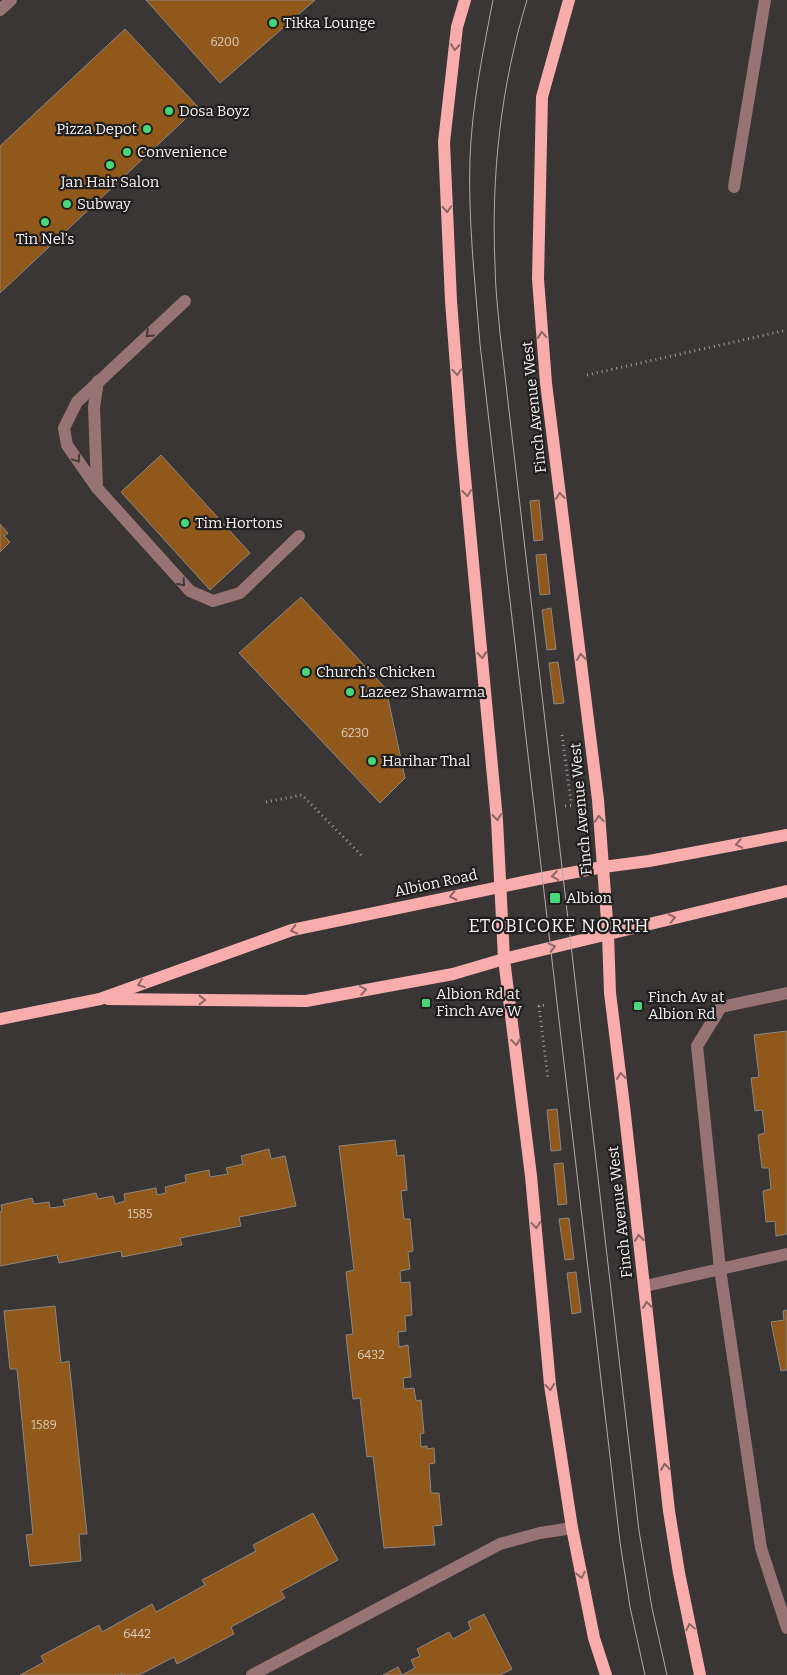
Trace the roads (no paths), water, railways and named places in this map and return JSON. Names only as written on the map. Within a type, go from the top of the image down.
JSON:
[{"type":"main road","points":[[465,0],[457,27],[444,142],[451,301],[462,445],[497,820],[504,959],[531,1176],[550,1385],[572,1528],[594,1638],[606,1675]]},
{"type":"main road","name":"Finch Avenue West","points":[[569,0],[542,97],[538,279],[546,383],[598,800],[608,934],[610,992],[672,1529],[700,1675]]},
{"type":"main road","name":"Albion Road","points":[[0,1019],[100,999],[292,930],[501,886],[787,836]]},
{"type":"main road","name":"Albion Road","points":[[100,999],[306,1001],[453,974],[504,959],[787,891]]},
{"type":"street","points":[[0,10],[11,0]]},
{"type":"street","points":[[734,187],[765,0]]},
{"type":"street","points":[[185,301],[98,381],[78,402],[64,428],[67,445],[97,488],[190,591],[213,601],[240,593],[299,536]]},
{"type":"street","points":[[97,488],[94,407],[98,381]]},
{"type":"street","points":[[787,993],[721,1007],[697,1046],[720,1269],[761,1548],[787,1628]]},
{"type":"street","points":[[645,1286],[787,1254]]},
{"type":"street","points":[[252,1675],[500,1544],[540,1533],[572,1528]]},
{"type":"tram line","points":[[493,0],[476,98],[470,158],[471,228],[480,344],[620,1542],[630,1607],[645,1675]]},
{"type":"tram line","points":[[527,0],[510,65],[500,130],[494,231],[497,298],[639,1531],[652,1608],[667,1675]]},
{"type":"place","name":"Tikka Lounge","points":[[273,23]]},
{"type":"place","name":"Dosa Boyz","points":[[169,111]]},
{"type":"place","name":"Pizza Depot","points":[[147,129]]},
{"type":"place","name":"Convenience","points":[[127,152]]},
{"type":"place","name":"Jan Hair Salon","points":[[110,165]]},
{"type":"place","name":"Subway","points":[[67,204]]},
{"type":"place","name":"Tin Nel’s","points":[[45,222]]},
{"type":"place","name":"Tim Hortons","points":[[185,523]]},
{"type":"place","name":"Church's Chicken","points":[[306,672]]},
{"type":"place","name":"Lazeez Shawarma","points":[[350,692]]},
{"type":"place","name":"Harihar Thal","points":[[372,761]]},
{"type":"place","name":"Albion","points":[[555,898]]},
{"type":"place","name":"Albion Rd at Finch Ave W","points":[[426,1003]]},
{"type":"place","name":"Finch Av at Albion Rd","points":[[638,1006]]},
{"type":"district","name":"ETOBICOKE NORTH","points":[[559,926]]}]
